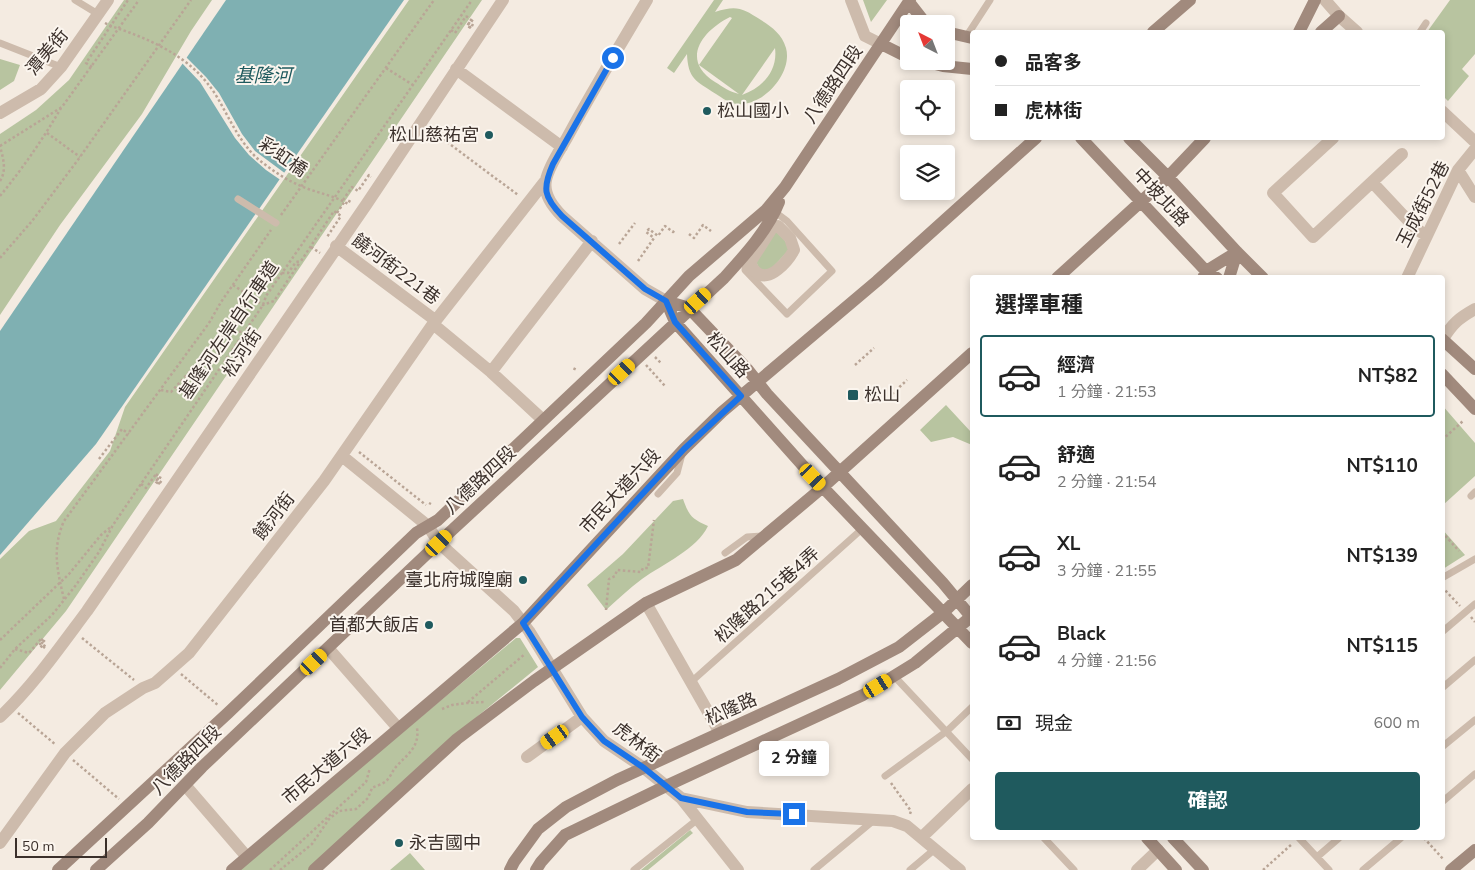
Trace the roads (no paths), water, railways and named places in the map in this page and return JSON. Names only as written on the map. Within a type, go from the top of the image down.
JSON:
[{"type":"street","name":"潭美街","points":[[0,113],[41,88],[102,18],[108,0]]},
{"type":"street","name":"松河街","points":[[0,717],[11,707],[73,630],[503,0]]},
{"type":"street","points":[[647,0],[562,147],[546,180],[546,194],[554,208],[645,289],[666,301],[690,308]]},
{"type":"street","points":[[851,0],[865,36],[900,54]]},
{"type":"street","points":[[1155,30],[1190,0]]},
{"type":"street","points":[[1300,30],[1315,0]]},
{"type":"street","points":[[1325,0],[1355,30]]},
{"type":"street","points":[[909,1],[919,15]]},
{"type":"street","name":"八德路四段","points":[[96,870],[148,823],[185,785],[439,543],[690,308],[748,257],[785,187],[909,1]]},
{"type":"street","points":[[1323,30],[1339,16]]},
{"type":"street","points":[[955,34],[969,38]]},
{"type":"street","points":[[955,67],[970,69]]},
{"type":"street","points":[[456,69],[562,147]]},
{"type":"street","points":[[1445,115],[1475,142]]},
{"type":"street","name":"市民大道六段","points":[[232,870],[523,623],[684,449],[741,396],[877,280],[1034,140]]},
{"type":"street","name":"中坡北路","points":[[1083,140],[1209,275]]},
{"type":"street","name":"中坡北路","points":[[1131,140],[1260,275]]},
{"type":"street","points":[[1060,275],[1168,177],[1204,140]]},
{"type":"street","points":[[1331,140],[1273,193],[1313,237],[1402,154]]},
{"type":"street","name":"玉成街52巷","points":[[1408,275],[1458,170],[1475,149]]},
{"type":"street","points":[[1458,170],[1475,197]]},
{"type":"street","name":"饒河街","points":[[0,843],[65,753],[106,713],[143,688],[155,683],[189,653],[342,456],[434,322],[546,180]]},
{"type":"street","points":[[1372,182],[1416,230],[1426,236]]},
{"type":"street","name":"八德路四段","points":[[58,870],[228,713],[416,533],[438,520],[646,324],[689,276],[771,211]]},
{"type":"street","points":[[491,372],[592,241]]},
{"type":"street","name":"饒河街221巷","points":[[336,246],[434,322],[543,420]]},
{"type":"street","points":[[1209,275],[1237,252]]},
{"type":"street","points":[[1230,275],[1237,252]]},
{"type":"street","name":"松山路","points":[[666,301],[675,322],[822,487],[970,641]]},
{"type":"street","name":"松山路","points":[[690,308],[970,615]]},
{"type":"street","points":[[1445,336],[1452,325],[1475,309]]},
{"type":"street","points":[[1445,341],[1475,369]]},
{"type":"street","points":[[314,870],[457,739],[534,681],[646,603],[736,560],[822,487],[970,355]]},
{"type":"street","points":[[1445,377],[1475,409]]},
{"type":"street","name":"虎林街","points":[[342,456],[428,526],[439,543],[514,612],[523,623],[582,717],[604,741],[644,768],[681,798],[747,812],[892,821],[907,826],[960,870]]},
{"type":"street","name":"松隆路","points":[[510,870],[538,829],[566,807],[644,768],[838,679],[899,647],[943,613],[970,587]]},
{"type":"street","points":[[646,603],[720,733]]},
{"type":"street","points":[[536,870],[565,835],[863,695],[916,664],[970,619]]},
{"type":"street","points":[[328,648],[398,728]]},
{"type":"street","points":[[527,757],[582,717]]},
{"type":"street","points":[[185,785],[247,857]]},
{"type":"street","points":[[922,837],[970,791]]},
{"type":"street","points":[[681,798],[733,868]]},
{"type":"street","points":[[1149,840],[1176,870]]},
{"type":"street","points":[[1175,840],[1202,870]]},
{"type":"street","points":[[1137,870],[1158,850]]},
{"type":"street","points":[[1451,870],[1475,850]]},
{"type":"lane","points":[[75,0],[102,18]]},
{"type":"lane","points":[[973,30],[990,0]]},
{"type":"lane","points":[[1421,30],[1426,23]]},
{"type":"lane","points":[[0,43],[61,67]]},
{"type":"lane","points":[[238,199],[276,223]]},
{"type":"lane","points":[[748,257],[745,270],[787,314],[832,271],[787,221],[771,211]]},
{"type":"lane","points":[[658,494],[677,474],[684,449]]},
{"type":"lane","name":"松隆路215巷4弄","points":[[691,682],[862,529]]},
{"type":"lane","points":[[725,552],[747,537],[764,536]]},
{"type":"lane","points":[[1445,576],[1474,561]]},
{"type":"lane","points":[[1445,629],[1475,604]]},
{"type":"lane","points":[[1445,685],[1475,660]]},
{"type":"lane","points":[[894,676],[970,758]]},
{"type":"lane","points":[[885,776],[946,731],[970,709]]},
{"type":"lane","points":[[1445,745],[1475,720]]},
{"type":"lane","points":[[1445,799],[1474,775]]},
{"type":"lane","points":[[634,870],[698,819]]},
{"type":"lane","points":[[814,870],[874,819]]},
{"type":"lane","points":[[1046,840],[1074,870]]},
{"type":"lane","points":[[1302,840],[1329,870]]},
{"type":"lane","points":[[1317,857],[1337,840]]},
{"type":"lane","points":[[1363,870],[1399,840]]},
{"type":"lane","points":[[910,870],[935,849]]},
{"type":"water","name":"基隆河","points":[[226,0],[404,0],[96,444],[0,555],[0,331]]},
{"type":"place","name":"松山國小","points":[[707,111]]},
{"type":"place","name":"松山慈祐宮","points":[[489,135]]},
{"type":"place","name":"松山","points":[[853,395]]},
{"type":"place","name":"臺北府城隍廟","points":[[523,580]]},
{"type":"place","name":"首都大飯店","points":[[429,625]]},
{"type":"place","name":"永吉國中","points":[[399,843]]}]
